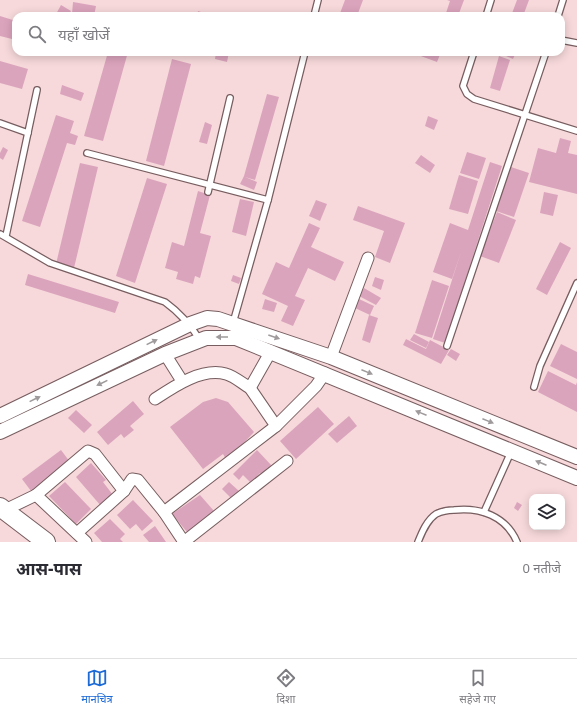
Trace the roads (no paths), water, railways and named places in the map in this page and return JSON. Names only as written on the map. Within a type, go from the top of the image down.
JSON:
[{"type":"main road","points":[[2,512],[29,542]]},
{"type":"main road","points":[[2,512],[46,542]]},
{"type":"street","points":[[331,358],[368,258]]},
{"type":"street","points":[[0,416],[190,324],[207,318],[234,322],[331,358],[577,457]]},
{"type":"street","points":[[0,432],[165,354],[200,340],[206,338],[236,338],[325,373],[577,478]]},
{"type":"street","points":[[250,388],[271,351]]},
{"type":"street","points":[[165,354],[182,381]]},
{"type":"street","points":[[155,399],[182,381],[209,373],[226,374],[250,388],[276,426]]},
{"type":"street","points":[[164,512],[276,426],[316,386],[325,373]]},
{"type":"street","points":[[2,512],[36,495],[88,451],[95,454],[124,491]]},
{"type":"street","points":[[77,533],[124,491],[132,479],[138,480],[164,512],[184,542],[287,461]]},
{"type":"street","points":[[36,495],[86,542]]},
{"type":"lane","points":[[315,12],[318,0]]},
{"type":"lane","points":[[487,12],[491,0]]},
{"type":"lane","points":[[559,12],[563,0]]},
{"type":"lane","points":[[565,41],[577,43]]},
{"type":"lane","points":[[234,322],[268,200],[304,56]]},
{"type":"lane","points":[[473,56],[463,86],[467,94],[474,100],[525,114],[577,131]]},
{"type":"lane","points":[[447,346],[545,56]]},
{"type":"lane","points":[[37,90],[3,235],[50,263],[165,302],[181,313],[200,340]]},
{"type":"lane","points":[[208,192],[230,98]]},
{"type":"lane","points":[[0,123],[28,133]]},
{"type":"lane","points":[[87,153],[268,200]]},
{"type":"lane","points":[[534,387],[540,366],[577,283]]},
{"type":"lane","points":[[484,512],[512,451]]},
{"type":"lane","points":[[418,542],[423,529],[435,515],[442,511],[468,508],[484,512],[499,520],[512,532],[517,542]]}]
